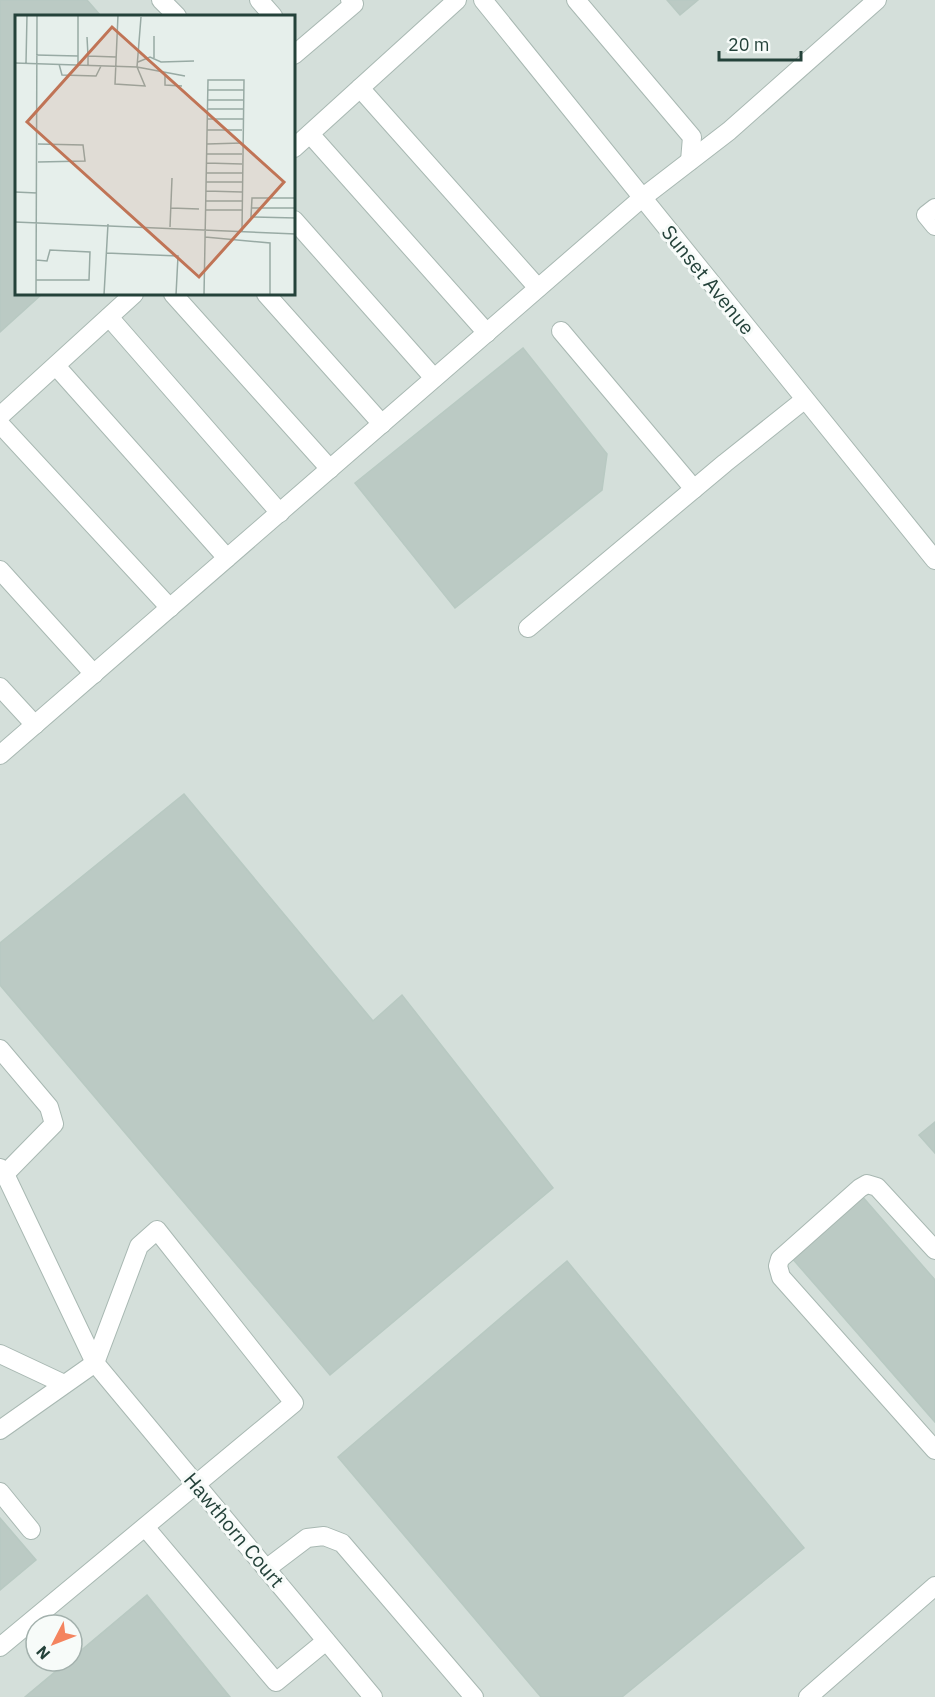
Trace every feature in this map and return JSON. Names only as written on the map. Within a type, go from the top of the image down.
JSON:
[{"type":"street","points":[[162,0],[176,15]]},
{"type":"street","points":[[259,0],[272,15]]},
{"type":"street","points":[[296,48],[354,4],[350,0]]},
{"type":"street","points":[[296,146],[457,0]]},
{"type":"street","name":"Sunset Avenue","points":[[483,0],[935,560]]},
{"type":"street","points":[[576,0],[692,137],[690,161]]},
{"type":"street","points":[[0,755],[642,198],[729,131],[877,0]]},
{"type":"street","points":[[360,88],[538,288]]},
{"type":"street","points":[[310,134],[488,333]]},
{"type":"street","points":[[935,208],[926,215],[935,226]]},
{"type":"street","points":[[296,222],[434,378]]},
{"type":"street","points":[[0,416],[132,296]]},
{"type":"street","points":[[175,296],[330,469]]},
{"type":"street","points":[[268,296],[382,424]]},
{"type":"street","points":[[109,317],[280,513]]},
{"type":"street","points":[[561,331],[694,489]]},
{"type":"street","points":[[56,366],[227,558]]},
{"type":"street","points":[[528,628],[804,400]]},
{"type":"street","points":[[0,424],[170,608]]},
{"type":"street","points":[[0,570],[94,674]]},
{"type":"street","points":[[0,687],[35,725]]},
{"type":"street","points":[[0,1049],[49,1107],[54,1124],[2,1171]]},
{"type":"street","name":"Hawthorn Court","points":[[2,1171],[95,1363],[371,1696]]},
{"type":"street","points":[[935,1250],[878,1187],[867,1184],[780,1259],[778,1266],[781,1277],[935,1450]]},
{"type":"street","points":[[0,1430],[95,1363],[139,1246],[157,1230],[294,1402],[0,1647]]},
{"type":"street","points":[[0,1354],[64,1384]]},
{"type":"street","points":[[0,1492],[31,1530]]},
{"type":"street","points":[[145,1527],[272,1690],[326,1641]]},
{"type":"street","points":[[266,1569],[307,1538],[324,1536],[342,1543],[474,1697]]},
{"type":"street","points":[[808,1697],[935,1586]]},
{"type":"shaded area","points":[[0,0],[935,0],[935,1697],[0,1697]]},
{"type":"building","points":[[0,0],[87,0],[100,15],[15,15],[15,296],[40,296],[0,332]]},
{"type":"building","points":[[667,0],[698,0],[680,15]]},
{"type":"building","points":[[523,348],[607,454],[602,490],[455,608],[355,483]]},
{"type":"building","points":[[184,794],[373,1021],[402,995],[553,1188],[330,1375],[0,985],[0,943]]},
{"type":"building","points":[[935,1122],[935,1153],[919,1135]]},
{"type":"building","points":[[861,1195],[935,1280],[935,1422],[791,1257]]},
{"type":"building","points":[[567,1261],[804,1548],[622,1697],[541,1697],[338,1457]]},
{"type":"building","points":[[0,1518],[36,1560],[0,1590]]},
{"type":"building","points":[[147,1595],[230,1697],[25,1697],[54,1673],[84,1673],[84,1648]]}]
